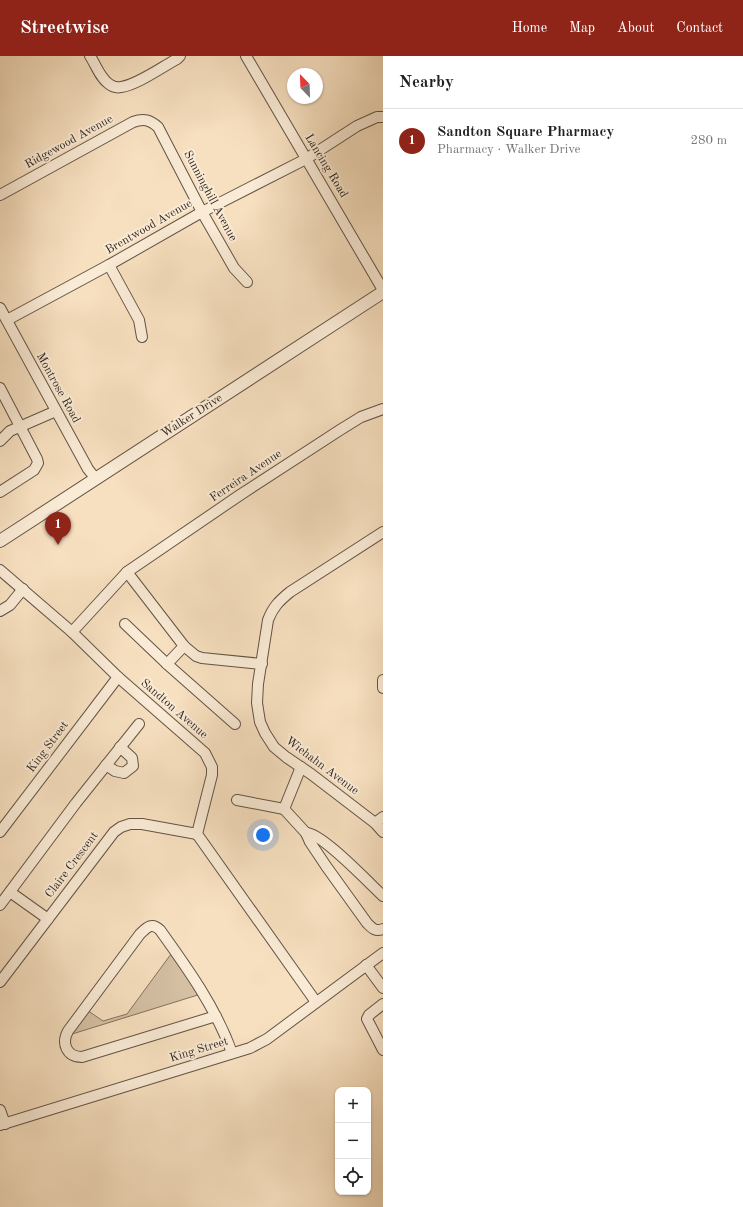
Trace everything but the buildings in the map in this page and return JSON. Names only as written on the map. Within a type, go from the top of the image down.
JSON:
[{"type":"street","points":[[90,56],[103,79],[116,88],[122,88],[136,82],[180,56]]},
{"type":"street","name":"Lancing Road","points":[[246,56],[383,291]]},
{"type":"street","name":"Brentwood Avenue","points":[[7,320],[109,265],[202,212],[306,159],[357,126],[373,119],[383,117]]},
{"type":"street","name":"Ridgewood Avenue","points":[[0,195],[133,122],[140,119],[152,122]]},
{"type":"street","name":"Sunninghill Avenue","points":[[152,122],[158,127],[202,212],[234,268],[247,282]]},
{"type":"street","points":[[109,265],[139,320],[142,337]]},
{"type":"street","name":"Walker Drive","points":[[0,541],[383,291]]},
{"type":"street","name":"Montrose Road","points":[[0,308],[88,469],[96,479]]},
{"type":"street","points":[[0,388],[38,463],[34,470],[0,492]]},
{"type":"street","name":"Ferreira Avenue","points":[[72,632],[127,572],[240,495],[340,430],[361,418],[383,409]]},
{"type":"street","points":[[0,441],[10,431],[56,411]]},
{"type":"street","name":"Wiehahn Avenue","points":[[383,532],[290,592],[278,602],[272,610],[268,620],[258,684],[257,702],[260,722],[274,746],[286,757],[379,820],[383,832]]},
{"type":"street","name":"Sandton Avenue","points":[[0,570],[72,632],[118,677],[199,746],[205,753],[212,767],[212,775],[197,834]]},
{"type":"street","points":[[127,572],[184,646],[196,656],[202,658],[262,664]]},
{"type":"street","points":[[0,611],[10,605],[23,589]]},
{"type":"street","points":[[125,624],[167,664],[235,724]]},
{"type":"street","points":[[167,664],[184,646]]},
{"type":"street","name":"King Street","points":[[0,832],[118,677]]},
{"type":"street","points":[[383,680],[383,688]]},
{"type":"street","points":[[0,905],[106,765],[139,724]]},
{"type":"street","points":[[106,765],[115,771],[124,773],[133,766],[132,758],[120,747]]},
{"type":"street","points":[[284,809],[301,767]]},
{"type":"street","points":[[237,800],[284,809],[306,833],[310,842],[367,923],[375,930],[383,929]]},
{"type":"street","name":"Claire Crescent","points":[[0,982],[108,839],[121,827],[130,824],[142,824],[197,834]]},
{"type":"street","points":[[306,833],[312,833],[326,842],[383,896]]},
{"type":"street","points":[[197,834],[316,1002]]},
{"type":"street","points":[[10,892],[48,919]]},
{"type":"street","points":[[216,1016],[82,1057],[74,1057],[70,1054],[64,1038],[140,934],[149,925],[154,925],[160,930],[188,970],[216,1016],[226,1036],[232,1053]]},
{"type":"street","name":"King Street","points":[[2,1125],[250,1048],[267,1039],[383,953]]},
{"type":"street","points":[[366,965],[383,988]]},
{"type":"street","points":[[383,1004],[369,1015],[367,1019],[383,1050]]},
{"type":"street","points":[[0,1110],[2,1125]]},
{"type":"shaded area","points":[[171,954],[201,994],[69,1035],[87,1010],[103,1021],[127,1014]]},
{"type":"place","name":"Sandton Square Pharmacy","points":[[58,545]]}]
